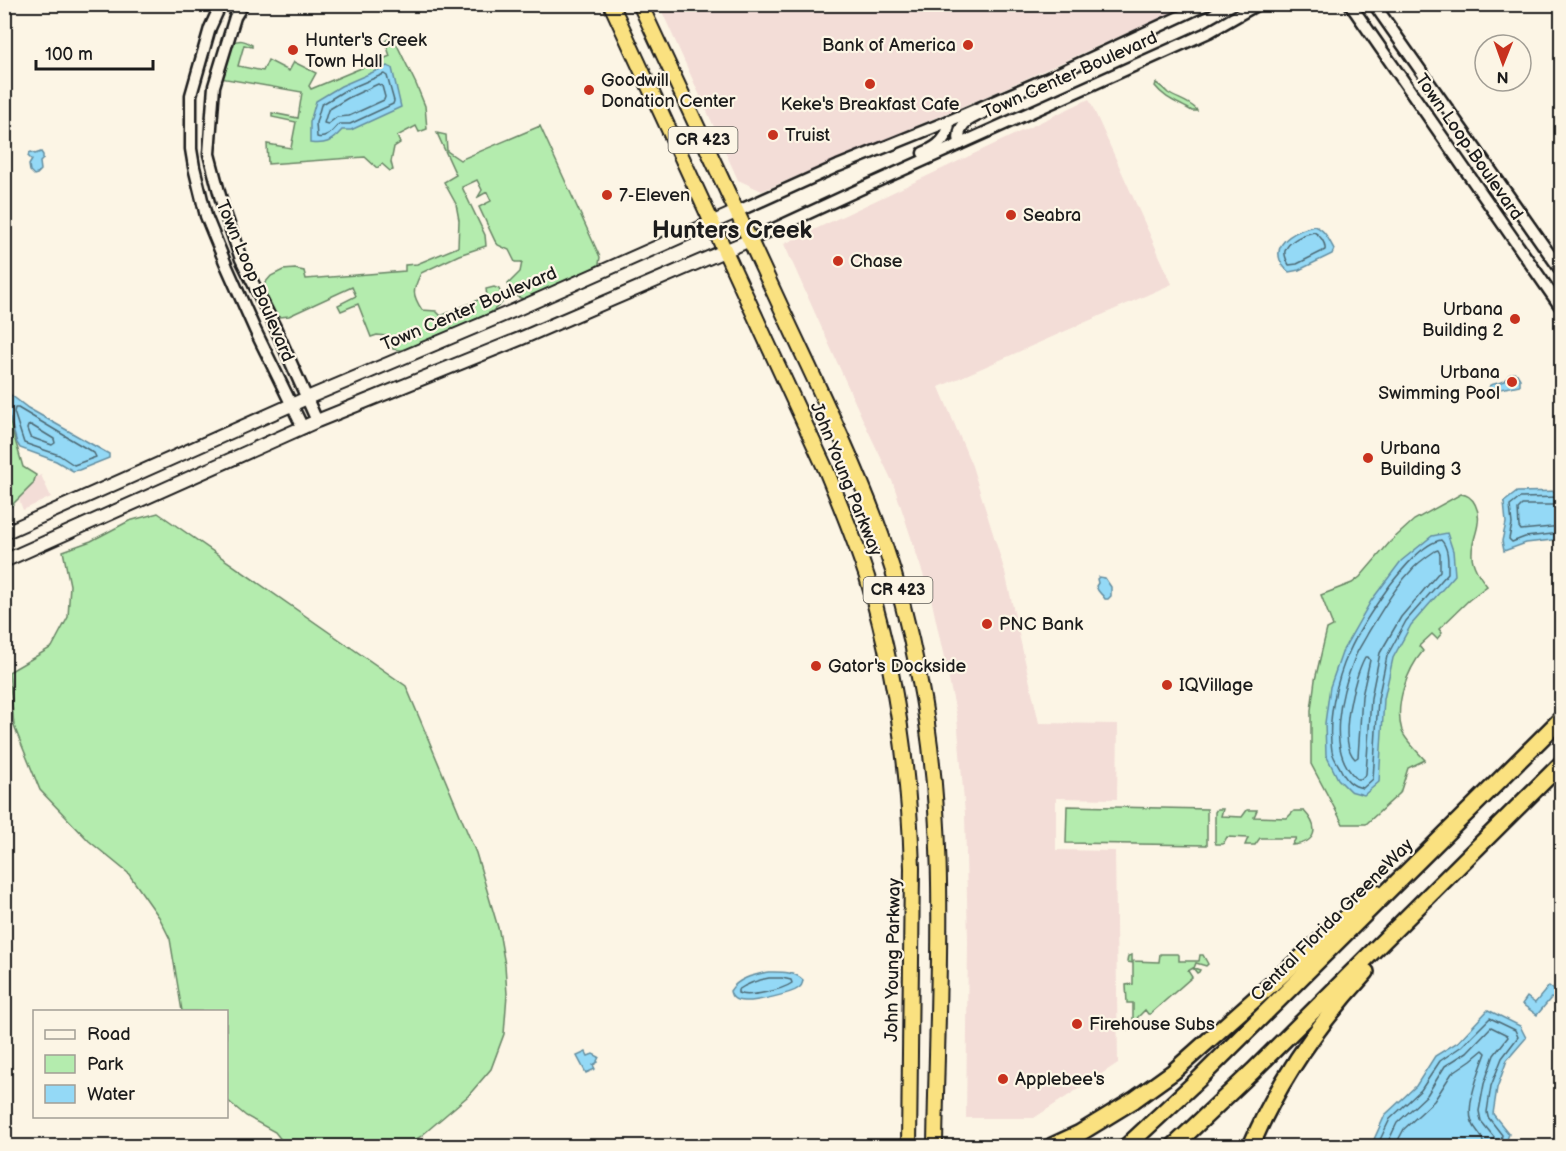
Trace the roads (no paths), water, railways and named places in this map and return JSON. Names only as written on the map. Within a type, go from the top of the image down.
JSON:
[{"type":"highway","name":"John Young Parkway","points":[[610,4],[824,464],[853,537],[879,621],[892,680],[905,761],[911,829],[909,1146]]},
{"type":"highway","name":"John Young Parkway","points":[[640,4],[837,428],[866,496],[894,575],[919,675],[932,761],[939,848],[935,1146]]},
{"type":"highway","name":"Central Florida GreeneWay","points":[[1127,1146],[1208,1071],[1562,718]]},
{"type":"highway","points":[[1174,1146],[1562,763]]},
{"type":"highway","points":[[1052,1146],[1080,1133],[1134,1101],[1173,1072],[1472,808]]},
{"type":"highway","points":[[1251,1146],[1292,1066],[1341,999],[1496,830]]},
{"type":"main road","name":"Town Center Boulevard","points":[[4,533],[291,405],[513,311],[736,212]]},
{"type":"main road","name":"Town Center Boulevard","points":[[4,561],[303,428],[522,338],[750,240]]},
{"type":"street","name":"Town Loop Boulevard","points":[[221,4],[210,28],[191,95],[191,149],[194,166],[206,216],[223,257],[255,330],[303,428]]},
{"type":"street","name":"Town Loop Boulevard","points":[[243,4],[235,17],[214,86],[209,154],[223,207],[241,259],[275,327],[317,422]]},
{"type":"street","name":"Town Center Boulevard","points":[[736,212],[838,166],[1046,79],[1207,4]]},
{"type":"street","name":"Town Center Boulevard","points":[[750,240],[1209,32],[1258,4]]},
{"type":"street","name":"Town Loop Boulevard","points":[[1350,4],[1562,309]]},
{"type":"street","name":"Town Loop Boulevard","points":[[1374,4],[1562,272]]},
{"type":"street","name":"Town Center Boulevard","points":[[960,144],[958,134],[962,126],[972,118],[1027,94],[1046,79]]},
{"type":"street","name":"Town Center Boulevard","points":[[869,185],[882,172],[933,149],[944,140],[949,131],[949,121]]},
{"type":"water","points":[[387,66],[392,68],[401,107],[351,130],[342,130],[328,142],[310,143],[310,122],[316,101],[341,86]]},
{"type":"water","points":[[31,152],[35,154],[41,152],[43,155],[40,162],[41,170],[34,175],[29,165],[32,160],[28,156]]},
{"type":"water","points":[[1315,226],[1328,239],[1334,249],[1332,254],[1299,270],[1289,272],[1280,260],[1280,247],[1295,233]]},
{"type":"water","name":"Urbana Swimming Pool","points":[[1513,373],[1517,374],[1520,379],[1520,385],[1491,391],[1490,385],[1505,381]]},
{"type":"water","points":[[7,392],[28,408],[109,454],[109,458],[73,471],[56,461],[20,448],[5,401]]},
{"type":"water","points":[[1561,491],[1561,539],[1526,543],[1504,551],[1502,541],[1506,523],[1504,502],[1517,492]]},
{"type":"water","points":[[1447,533],[1453,551],[1455,575],[1411,625],[1393,658],[1384,699],[1379,782],[1364,795],[1350,791],[1338,779],[1326,755],[1325,723],[1330,687],[1343,650],[1371,601],[1401,561],[1432,536]]},
{"type":"water","points":[[1099,577],[1105,578],[1111,587],[1111,596],[1108,599],[1105,599],[1096,586]]},
{"type":"water","points":[[768,972],[796,975],[803,980],[802,984],[788,993],[756,1000],[739,1000],[731,996],[730,991],[742,980]]},
{"type":"water","points":[[1549,986],[1558,993],[1537,1015],[1522,1004],[1527,997],[1535,1003]]},
{"type":"water","points":[[1488,1010],[1520,1026],[1526,1038],[1507,1060],[1497,1088],[1493,1114],[1509,1134],[1505,1146],[1371,1146],[1385,1115],[1416,1086],[1435,1056],[1458,1042]]},
{"type":"water","points":[[586,1052],[588,1056],[593,1054],[599,1057],[598,1062],[593,1065],[595,1069],[586,1073],[577,1056]]},
{"type":"place","name":"Bank of America","points":[[968,45]]},
{"type":"place","name":"Hunter's Creek Town Hall","points":[[293,50]]},
{"type":"place","name":"Keke's Breakfast Cafe","points":[[870,84]]},
{"type":"place","name":"Goodwill Donation Center","points":[[589,90]]},
{"type":"place","name":"Truist","points":[[773,135]]},
{"type":"place","name":"7-Eleven","points":[[607,195]]},
{"type":"place","name":"Seabra","points":[[1011,215]]},
{"type":"place","name":"Chase","points":[[838,261]]},
{"type":"place","name":"Urbana Building 2","points":[[1515,319]]},
{"type":"place","name":"Urbana Swimming Pool","points":[[1512,382]]},
{"type":"place","name":"Urbana Building 3","points":[[1368,458]]},
{"type":"place","name":"PNC Bank","points":[[987,624]]},
{"type":"place","name":"Gator's Dockside","points":[[816,666]]},
{"type":"place","name":"IQVillage","points":[[1167,685]]},
{"type":"place","name":"Firehouse Subs","points":[[1077,1024]]},
{"type":"place","name":"Applebee's","points":[[1003,1079]]},
{"type":"district","name":"Hunters Creek","points":[[732,230]]}]
